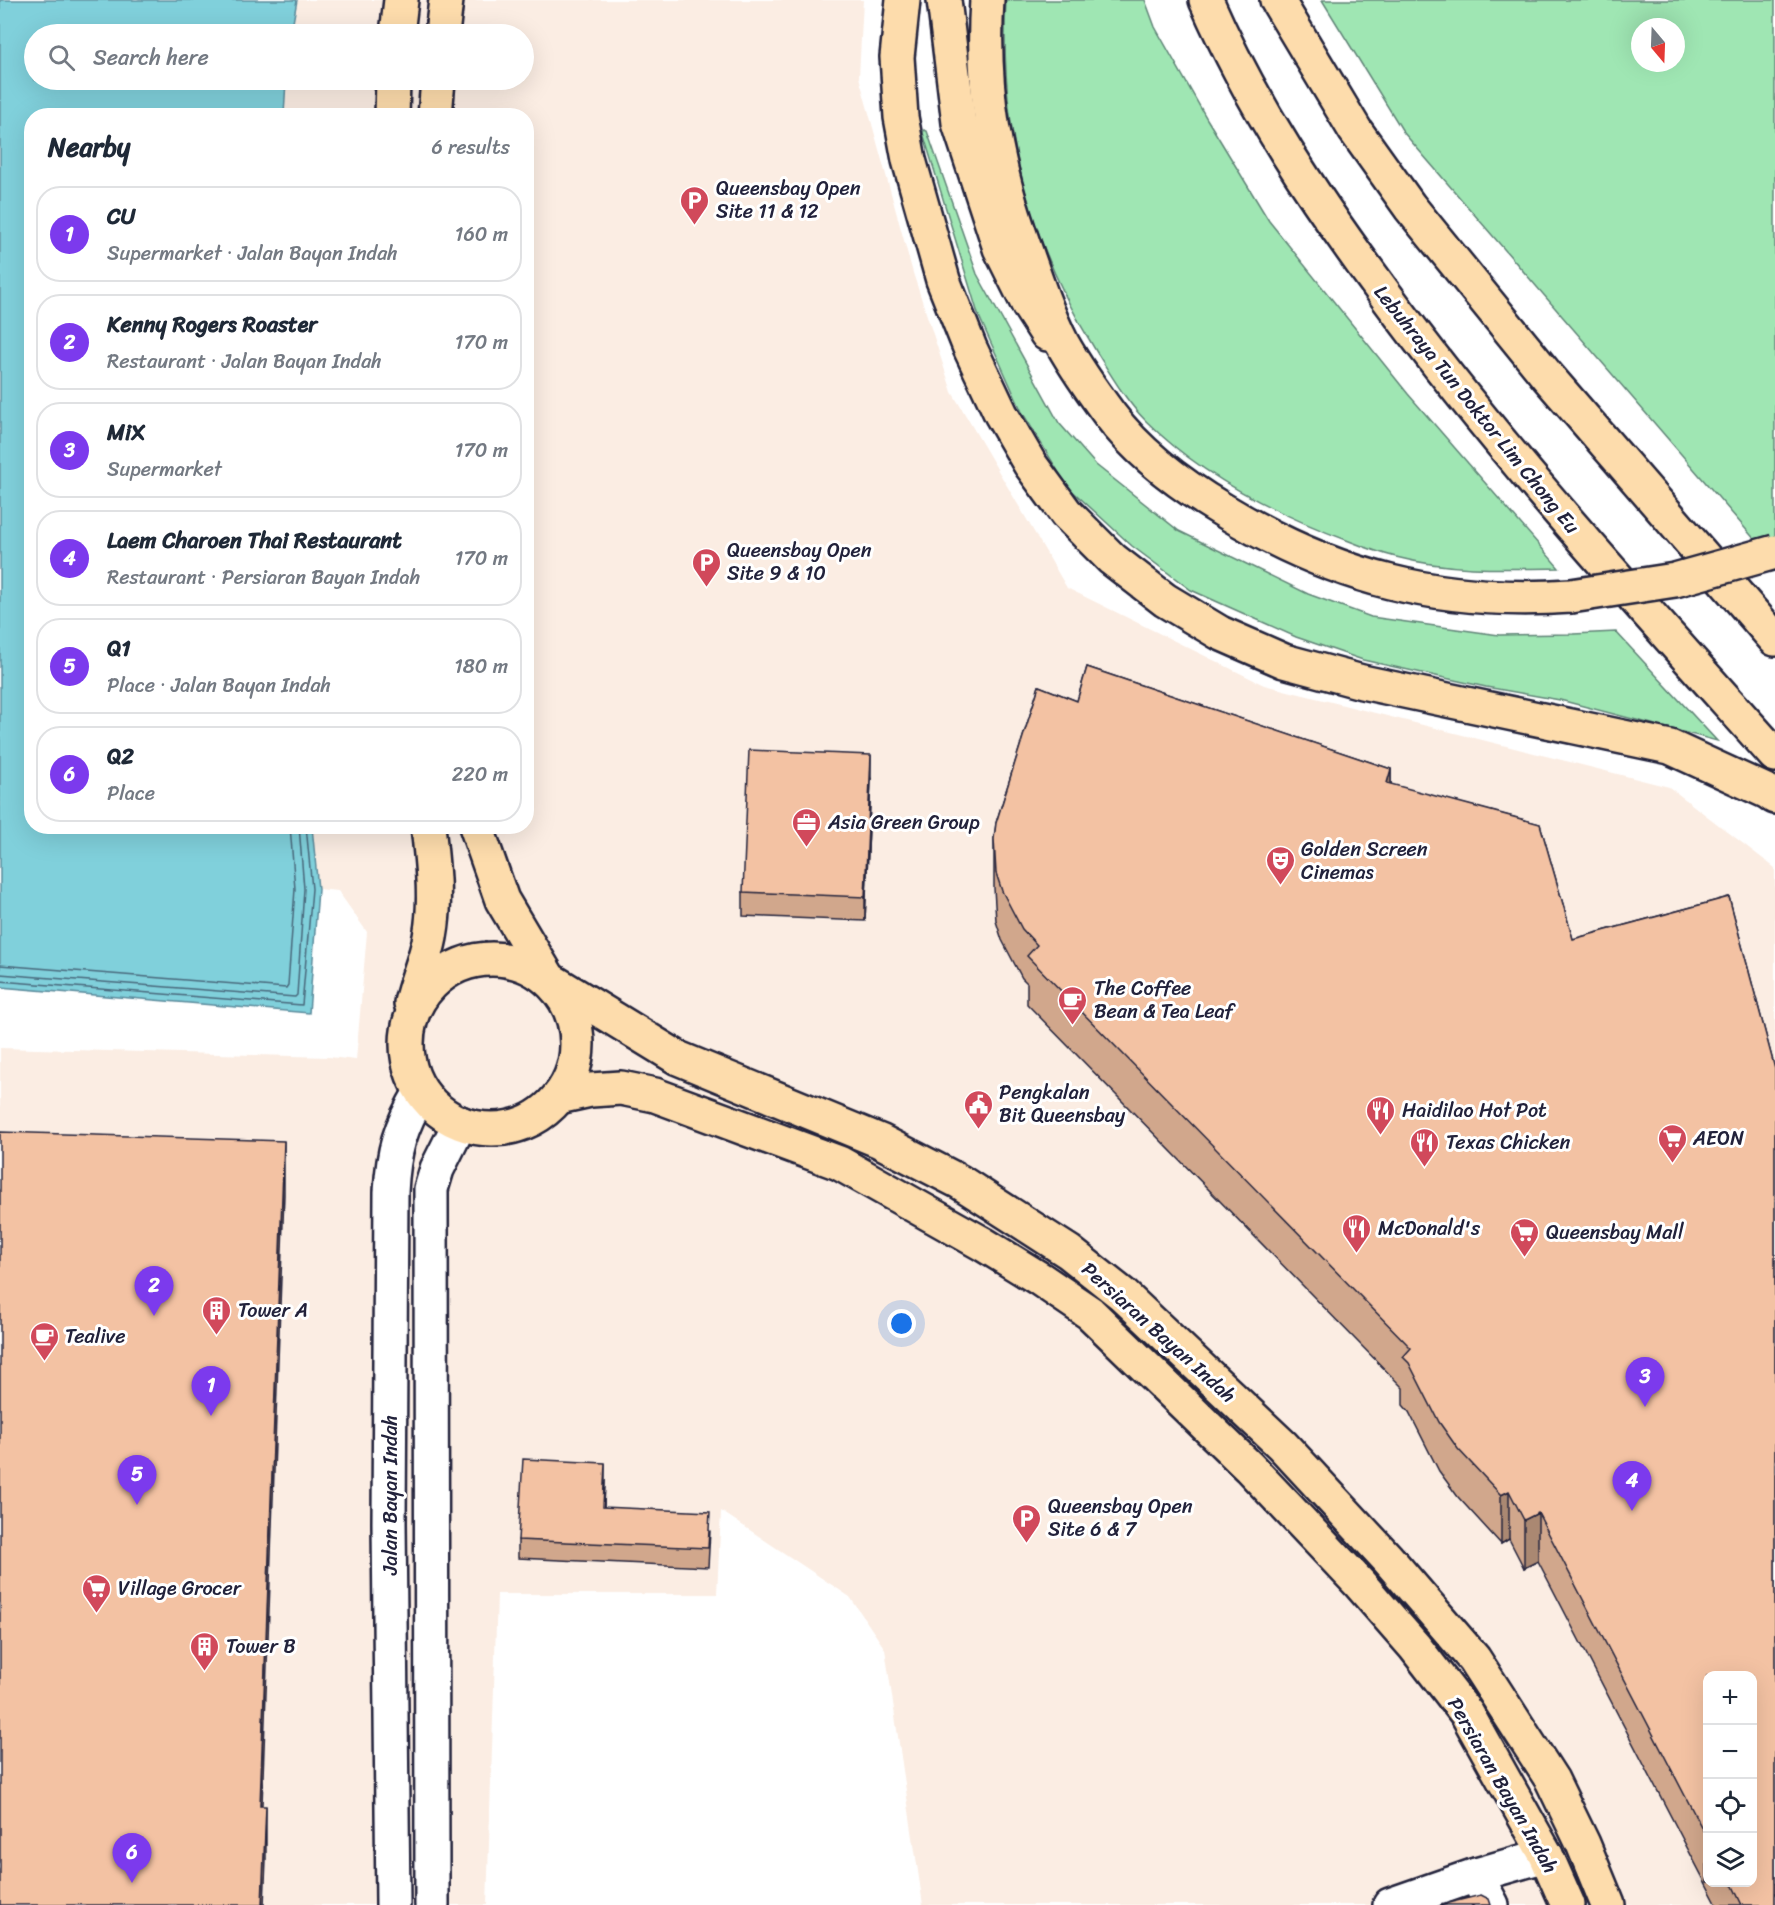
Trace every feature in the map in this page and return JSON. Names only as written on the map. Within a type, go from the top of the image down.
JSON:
[{"type":"main road","points":[[398,24],[401,0]]},
{"type":"main road","points":[[443,24],[446,0]]},
{"type":"main road","points":[[903,0],[897,57],[901,117],[909,160],[943,280],[970,348],[992,395],[1030,464],[1066,513],[1112,559],[1165,600],[1220,633],[1284,662],[1373,684],[1670,747],[1775,797]]},
{"type":"main road","points":[[944,0],[959,123],[1000,248],[1029,306],[1057,349],[1110,416],[1144,452],[1176,480],[1206,500],[1292,549],[1343,569],[1431,591],[1493,598],[1531,599],[1571,596],[1675,580],[1775,552]]},
{"type":"main road","points":[[987,0],[988,104],[999,171],[1040,292],[1062,343],[1110,416]]},
{"type":"main road","name":"Lebuhraya Tun Doktor Lim Chong Eu","points":[[1206,0],[1231,55],[1282,146],[1326,215],[1433,360],[1580,536],[1775,755]]},
{"type":"main road","points":[[1277,0],[1355,130],[1410,207],[1540,369],[1775,639]]},
{"type":"main road","points":[[392,108],[393,90]]},
{"type":"main road","points":[[436,108],[437,90]]},
{"type":"main road","points":[[408,1029],[416,1005],[431,984],[452,968],[476,960],[502,959],[527,966],[549,979],[565,999],[576,1023],[578,1049],[572,1074],[559,1097],[539,1115],[514,1127],[487,1129],[460,1123],[438,1110],[421,1092],[411,1072],[407,1051],[408,1029],[414,988],[430,938],[434,905],[429,834]]},
{"type":"main road","name":"Persiaran Bayan Indah","points":[[479,834],[502,900],[549,979],[678,1058],[880,1141],[960,1182],[1070,1252],[1122,1294],[1282,1445],[1388,1558],[1474,1659],[1552,1780],[1583,1844],[1608,1905]]},
{"type":"main road","name":"Persiaran Bayan Indah","points":[[559,1097],[591,1090],[621,1088],[655,1095],[839,1163],[1040,1278],[1090,1313],[1249,1467],[1359,1583],[1415,1647],[1467,1714],[1546,1855],[1568,1905]]},
{"type":"street","name":"Jalan Bayan Indah","points":[[393,1905],[389,1523],[391,1192],[392,1167],[397,1143],[405,1119],[421,1092]]},
{"type":"street","points":[[432,1905],[431,1189],[437,1169],[460,1123]]},
{"type":"street","points":[[1390,1905],[1476,1875],[1546,1855]]},
{"type":"street","points":[[1476,1875],[1492,1905]]},
{"type":"shaded area","points":[[297,0],[863,0],[859,77],[913,273],[952,392],[1067,588],[1264,685],[1669,787],[1775,868],[1775,1905],[923,1905],[885,1649],[850,1597],[721,1511],[717,1594],[497,1594],[487,1905],[0,1905],[0,1048],[329,1057],[356,1060],[367,932],[338,891],[318,889],[313,834],[534,834],[534,108],[284,108],[285,90],[534,90],[534,24],[293,24]]},
{"type":"green space","points":[[1006,0],[1145,0],[1155,27],[1269,221],[1408,394],[1559,568],[1498,569],[1436,565],[1372,550],[1294,519],[1241,492],[1191,460],[1146,421],[1119,388],[1072,310],[1052,268],[1036,226],[1013,139],[1005,48]]},
{"type":"green space","points":[[1322,0],[1775,0],[1775,563],[1404,133]]},
{"type":"green space","points":[[924,130],[927,131],[977,274],[1059,423],[1096,465],[1179,531],[1308,594],[1371,617],[1499,635],[1616,632],[1717,741],[1560,700],[1486,687],[1363,660],[1296,637],[1191,590],[1132,546],[1067,486],[1022,412],[978,314],[923,133]]},
{"type":"water","points":[[0,0],[297,0],[293,24],[24,24],[24,90],[285,90],[284,108],[24,108],[24,834],[313,834],[318,889],[309,1013],[0,987]]},
{"type":"building","name":"Queensbay Mall","points":[[1087,667],[1391,769],[1387,783],[1540,824],[1573,939],[1729,897],[1775,1069],[1775,1905],[1742,1905],[1733,1887],[1757,1887],[1757,1671],[1703,1671],[1703,1830],[1538,1513],[1524,1520],[1509,1491],[1501,1495],[1458,1449],[1439,1422],[1409,1363],[1403,1357],[1411,1348],[1027,956],[1037,945],[1022,929],[1002,891],[996,873],[994,839],[996,823],[1039,686],[1077,701]]},
{"type":"building","name":"Asia Green Group","points":[[749,750],[871,755],[865,897],[743,892]]},
{"type":"building","points":[[0,1132],[284,1141],[260,1806],[266,1806],[262,1905],[0,1905]]},
{"type":"building","points":[[523,1459],[605,1463],[603,1507],[710,1512],[708,1548],[518,1540]]},
{"type":"building","points":[[1481,1895],[1489,1899],[1491,1905],[1440,1905]]},
{"type":"place","name":"Queensbay Open Site 11 & 12","points":[[695,226]]},
{"type":"place","name":"Queensbay Open Site 9 & 10","points":[[706,588]]},
{"type":"place","name":"Asia Green Group","points":[[807,848]]},
{"type":"place","name":"Golden Screen Cinemas","points":[[1280,886]]},
{"type":"place","name":"The Coffee Bean & Tea Leaf","points":[[1073,1026]]},
{"type":"place","name":"Pengkalan Bit Queensbay","points":[[978,1130]]},
{"type":"place","name":"Haidilao Hot Pot","points":[[1381,1136]]},
{"type":"place","name":"AEON","points":[[1672,1164]]},
{"type":"place","name":"Texas Chicken","points":[[1425,1168]]},
{"type":"place","name":"McDonald's","points":[[1357,1254]]},
{"type":"place","name":"Queensbay Mall","points":[[1525,1258]]},
{"type":"place","name":"Kenny Rogers Roaster","points":[[154,1316]]},
{"type":"place","name":"Tower A","points":[[217,1336]]},
{"type":"place","name":"Tealive","points":[[44,1362]]},
{"type":"place","name":"MiX","points":[[1645,1407]]},
{"type":"place","name":"CU","points":[[211,1416]]},
{"type":"place","name":"Q1","points":[[137,1505]]},
{"type":"place","name":"Laem Charoen Thai Restaurant","points":[[1632,1511]]},
{"type":"place","name":"Queensbay Open Site 6 & 7","points":[[1027,1544]]},
{"type":"place","name":"Village Grocer","points":[[97,1614]]},
{"type":"place","name":"Tower B","points":[[205,1672]]},
{"type":"place","name":"Q2","points":[[132,1883]]}]
